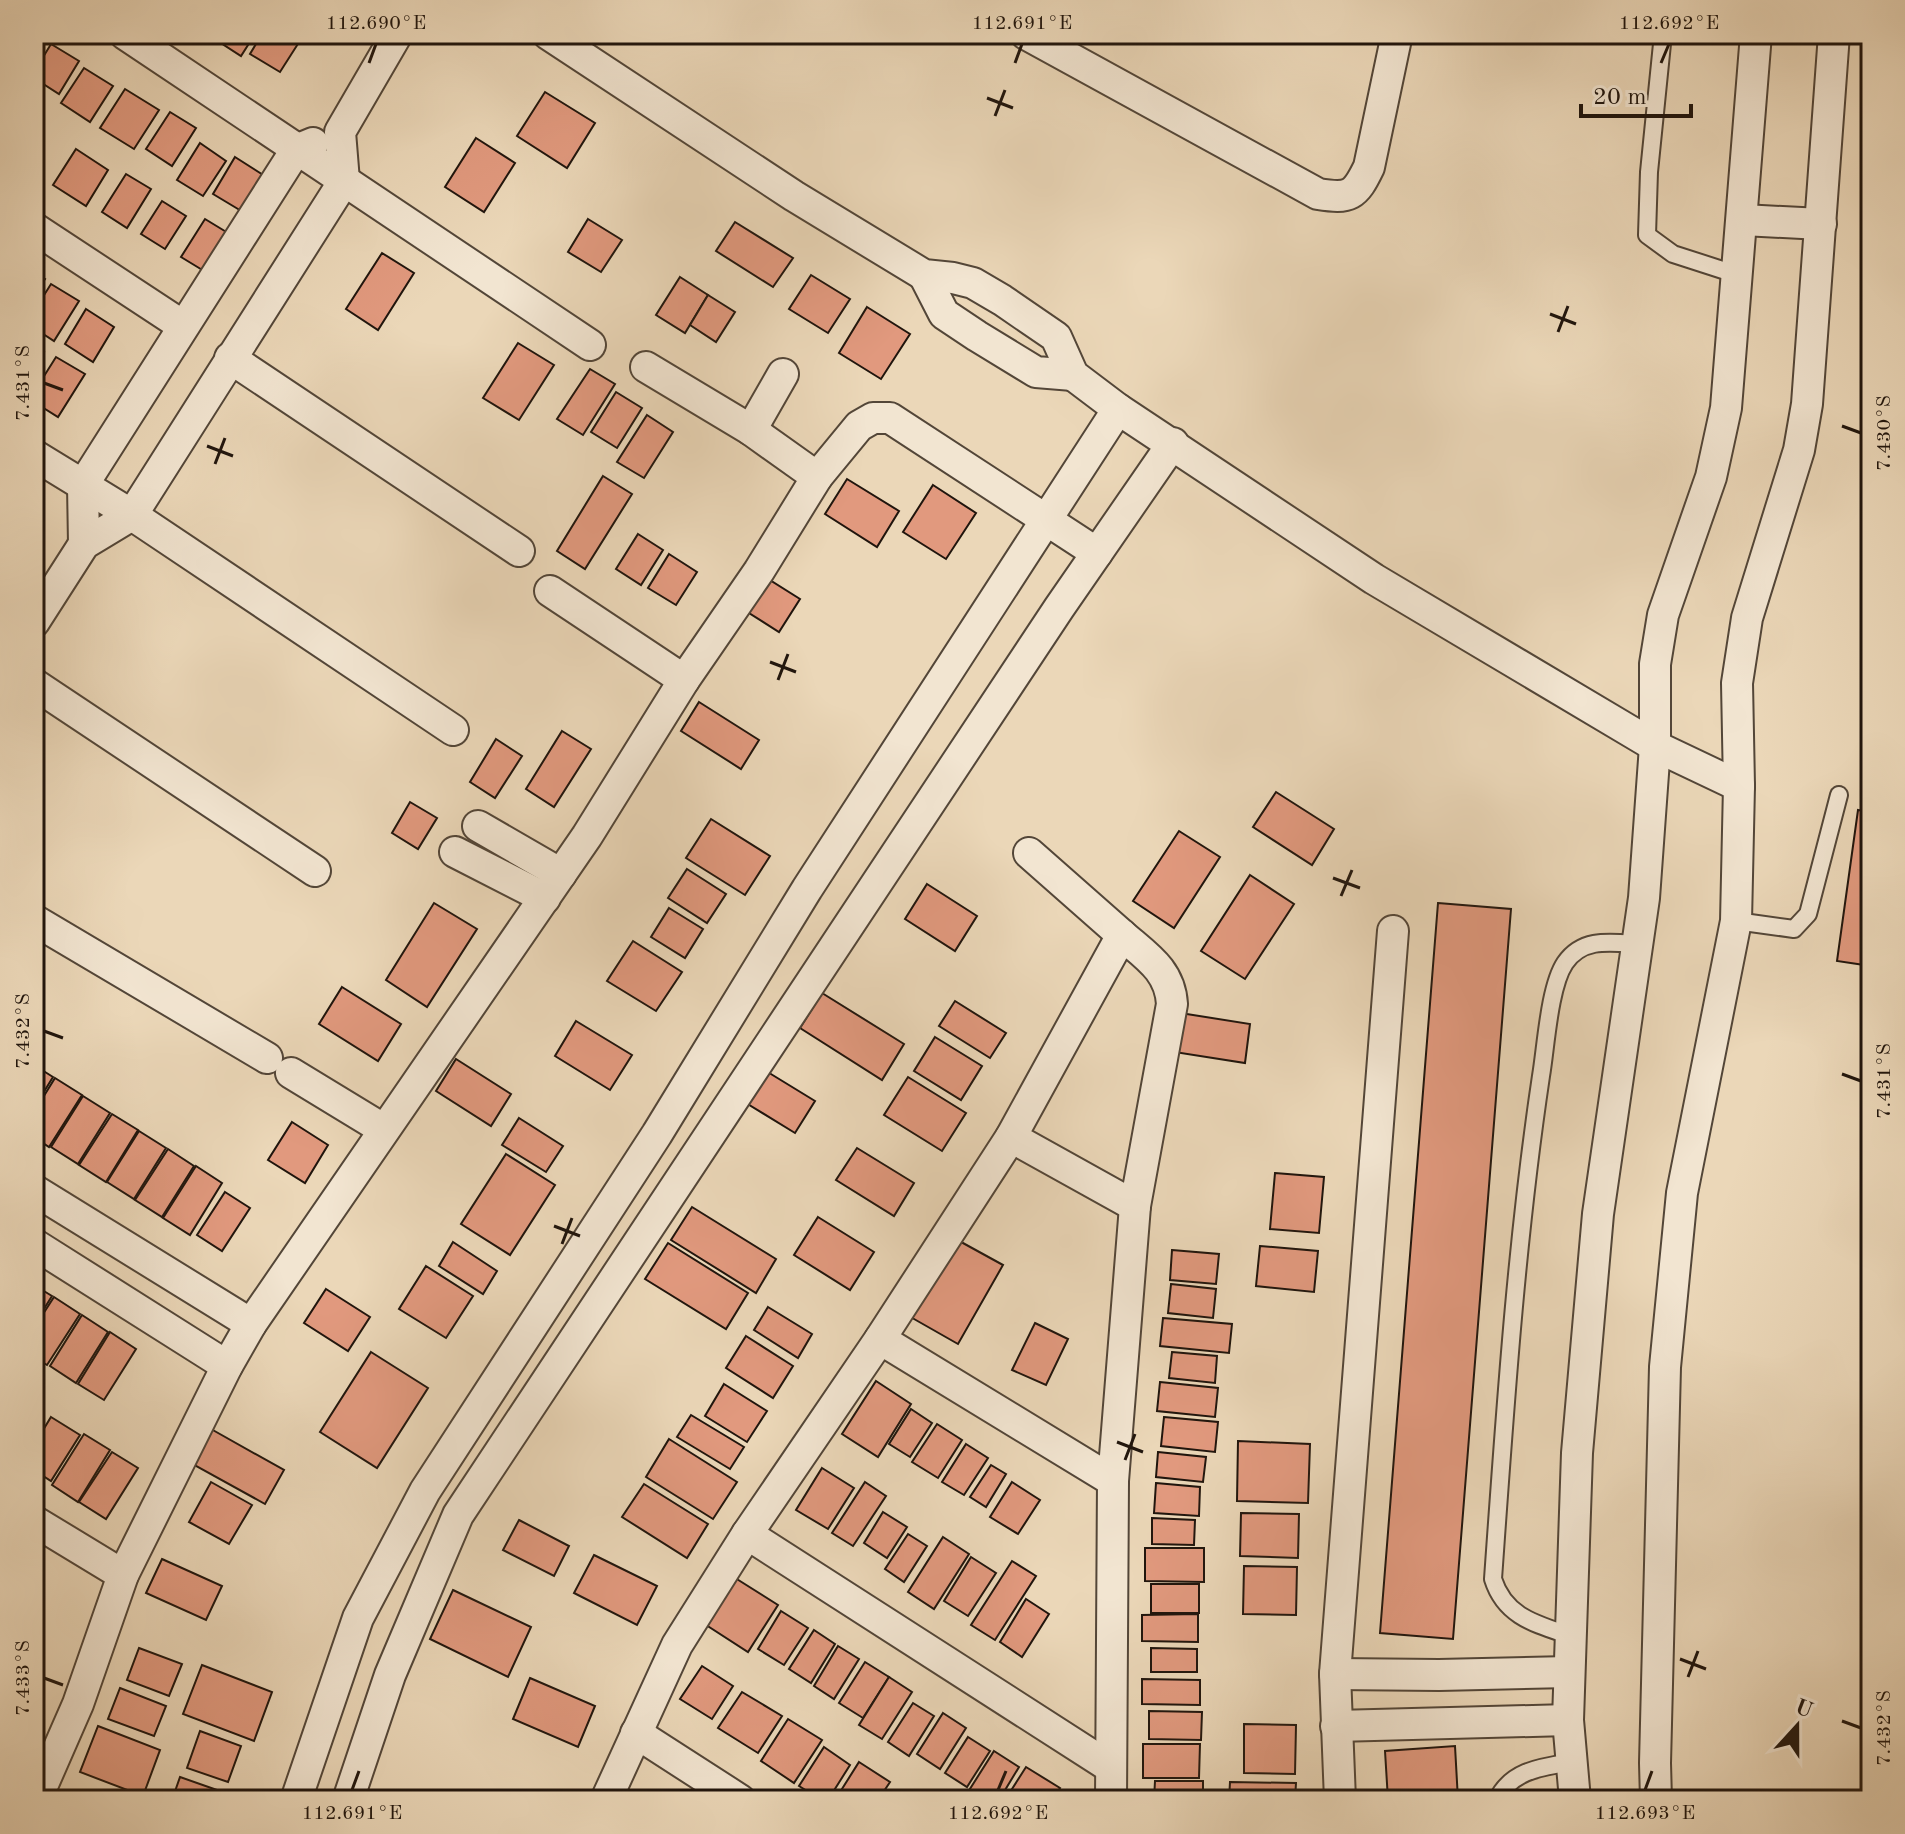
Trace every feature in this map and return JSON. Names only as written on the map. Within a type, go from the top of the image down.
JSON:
[{"type":"street","points":[[125,34],[590,345]]},
{"type":"street","points":[[34,622],[84,544],[132,515],[344,181],[340,132],[397,34]]},
{"type":"street","points":[[548,34],[794,196],[924,275],[973,283],[1013,307],[1056,337],[1073,375],[1118,409],[1374,579],[1655,746],[1739,786]]},
{"type":"street","points":[[1026,34],[1318,194],[1337,197],[1351,195],[1369,167],[1397,34]]},
{"type":"street","points":[[1575,1800],[1568,1720],[1577,1453],[1598,1214],[1644,898],[1655,746],[1655,664],[1663,615],[1711,477],[1723,422],[1743,220],[1756,34]]},
{"type":"street","points":[[1656,1800],[1666,1351],[1682,1193],[1736,921],[1739,670],[1747,618],[1799,450],[1807,404],[1834,34]]},
{"type":"street","points":[[84,544],[83,485],[296,150],[340,132]]},
{"type":"street","points":[[1743,220],[1821,224]]},
{"type":"street","points":[[34,228],[183,326]]},
{"type":"street","points":[[924,275],[944,314],[1036,372],[1073,375]]},
{"type":"street","points":[[230,358],[519,551]]},
{"type":"street","points":[[646,367],[751,430],[817,477]]},
{"type":"street","points":[[751,430],[783,374]]},
{"type":"street","points":[[296,1800],[358,1618],[425,1491],[657,1134],[807,889],[1118,409]]},
{"type":"street","points":[[36,1800],[78,1704],[123,1575],[251,1324],[553,886],[817,477],[859,426],[873,418],[890,418],[1097,553]]},
{"type":"street","points":[[348,1800],[390,1675],[458,1515],[1173,443]]},
{"type":"street","points":[[34,455],[132,515],[453,730]]},
{"type":"street","points":[[550,591],[684,680]]},
{"type":"street","points":[[34,684],[315,871]]},
{"type":"street","points":[[478,826],[553,886]]},
{"type":"street","points":[[455,852],[553,886]]},
{"type":"street","points":[[1029,853],[1161,968],[1171,989],[1172,1004],[1135,1206],[1113,1481],[1111,1800]]},
{"type":"street","points":[[34,920],[383,1129]]},
{"type":"street","points":[[1340,1800],[1335,1674],[1393,931]]},
{"type":"street","points":[[606,1800],[677,1645],[747,1534],[880,1339],[1011,1137],[1122,935]]},
{"type":"street","points":[[1011,1137],[1135,1206]]},
{"type":"street","points":[[34,1190],[251,1324]]},
{"type":"street","points":[[34,1244],[227,1366]]},
{"type":"street","points":[[880,1339],[1113,1481]]},
{"type":"street","points":[[425,1491],[458,1515]]},
{"type":"street","points":[[34,1521],[123,1575]]},
{"type":"street","points":[[747,1534],[1110,1767]]},
{"type":"street","points":[[1335,1674],[1569,1672]]},
{"type":"street","points":[[1336,1726],[1568,1720]]},
{"type":"street","points":[[636,1733],[740,1800]]},
{"type":"lane","points":[[1663,34],[1649,172],[1647,235],[1673,254],[1738,275]]},
{"type":"lane","points":[[1736,921],[1794,929],[1808,914],[1839,795]]},
{"type":"lane","points":[[1571,1636],[1541,1626],[1511,1610],[1498,1596],[1493,1579],[1510,1350],[1538,1098],[1552,1004],[1563,966],[1575,950],[1595,942],[1636,944]]},
{"type":"lane","points":[[1497,1800],[1509,1781],[1535,1768],[1572,1762]]},
{"type":"building","points":[[207,34],[255,34],[241,56]]},
{"type":"building","points":[[262,34],[303,36],[280,72],[250,54]]},
{"type":"building","points":[[51,44],[79,61],[59,94],[34,78],[34,72]]},
{"type":"building","points":[[84,68],[113,86],[90,122],[61,103]]},
{"type":"building","points":[[125,89],[159,110],[134,149],[100,128]]},
{"type":"building","points":[[545,92],[595,123],[567,168],[517,136]]},
{"type":"building","points":[[170,112],[196,128],[172,166],[146,149]]},
{"type":"building","points":[[476,138],[515,163],[484,212],[445,187]]},
{"type":"building","points":[[200,143],[226,161],[203,196],[177,180]]},
{"type":"building","points":[[76,149],[108,170],[86,206],[53,185]]},
{"type":"building","points":[[235,157],[271,180],[248,215],[213,194]]},
{"type":"building","points":[[126,174],[151,189],[127,228],[102,212]]},
{"type":"building","points":[[162,201],[186,216],[165,249],[141,234]]},
{"type":"building","points":[[205,219],[228,233],[204,271],[181,257]]},
{"type":"building","points":[[588,219],[622,240],[601,272],[568,252]]},
{"type":"building","points":[[735,222],[793,258],[773,287],[716,251]]},
{"type":"building","points":[[382,253],[414,273],[378,330],[346,309]]},
{"type":"building","points":[[34,272],[45,279],[34,295]]},
{"type":"building","points":[[811,275],[850,299],[828,333],[789,309]]},
{"type":"building","points":[[680,277],[708,295],[685,333],[656,315]]},
{"type":"building","points":[[51,284],[79,301],[54,341],[34,328],[34,311]]},
{"type":"building","points":[[708,295],[735,312],[716,342],[690,325]]},
{"type":"building","points":[[867,307],[910,334],[881,379],[839,353]]},
{"type":"building","points":[[86,309],[114,327],[93,362],[65,344]]},
{"type":"building","points":[[518,343],[554,365],[519,420],[483,398]]},
{"type":"building","points":[[34,345],[44,352],[34,368]]},
{"type":"building","points":[[56,357],[85,374],[58,417],[34,402],[34,392]]},
{"type":"building","points":[[590,369],[615,384],[583,435],[557,419]]},
{"type":"building","points":[[616,392],[642,408],[617,448],[591,432]]},
{"type":"building","points":[[647,415],[673,432],[644,478],[617,462]]},
{"type":"building","points":[[603,476],[632,494],[585,569],[557,551]]},
{"type":"building","points":[[847,479],[899,511],[877,547],[825,514]]},
{"type":"building","points":[[933,485],[976,513],[946,559],[903,532]]},
{"type":"building","points":[[638,534],[663,550],[641,585],[616,569]]},
{"type":"building","points":[[669,554],[697,572],[676,605],[648,588]]},
{"type":"building","points":[[762,575],[800,599],[779,632],[741,608]]},
{"type":"building","points":[[699,702],[759,740],[741,769],[681,731]]},
{"type":"building","points":[[562,731],[591,749],[554,807],[526,789]]},
{"type":"building","points":[[496,739],[522,756],[495,798],[470,782]]},
{"type":"building","points":[[1276,792],[1334,829],[1312,865],[1253,827]]},
{"type":"building","points":[[410,802],[437,818],[418,849],[392,833]]},
{"type":"building","points":[[1858,810],[1871,812],[1871,966],[1837,961]]},
{"type":"building","points":[[711,819],[770,856],[745,895],[686,858]]},
{"type":"building","points":[[1179,831],[1220,857],[1174,928],[1133,901]]},
{"type":"building","points":[[687,869],[726,894],[707,923],[668,898]]},
{"type":"building","points":[[1250,875],[1294,904],[1245,979],[1201,951]]},
{"type":"building","points":[[927,884],[977,916],[955,951],[905,919]]},
{"type":"building","points":[[434,903],[477,929],[427,1007],[386,980]]},
{"type":"building","points":[[1438,903],[1511,909],[1453,1639],[1380,1633]]},
{"type":"building","points":[[669,908],[703,929],[685,958],[651,937]]},
{"type":"building","points":[[633,941],[682,972],[656,1011],[607,981]]},
{"type":"building","points":[[342,987],[401,1024],[378,1061],[319,1024]]},
{"type":"building","points":[[822,993],[904,1044],[882,1080],[800,1028]]},
{"type":"building","points":[[955,1001],[1006,1033],[990,1058],[939,1026]]},
{"type":"building","points":[[1174,1012],[1250,1024],[1245,1063],[1168,1051]]},
{"type":"building","points":[[576,1021],[632,1055],[610,1090],[555,1056]]},
{"type":"building","points":[[935,1037],[982,1066],[961,1100],[914,1071]]},
{"type":"building","points":[[456,1059],[511,1094],[491,1126],[436,1091]]},
{"type":"building","points":[[34,1065],[53,1077],[34,1108]]},
{"type":"building","points":[[766,1071],[815,1101],[795,1133],[746,1103]]},
{"type":"building","points":[[908,1077],[966,1113],[942,1151],[884,1115]]},
{"type":"building","points":[[55,1078],[82,1095],[49,1147],[34,1137],[34,1112]]},
{"type":"building","points":[[83,1096],[110,1113],[78,1164],[51,1147]]},
{"type":"building","points":[[112,1114],[138,1130],[106,1182],[79,1165]]},
{"type":"building","points":[[519,1118],[563,1146],[546,1172],[502,1145]]},
{"type":"building","points":[[292,1122],[328,1145],[305,1183],[268,1160]]},
{"type":"building","points":[[139,1131],[166,1148],[134,1199],[107,1182]]},
{"type":"building","points":[[857,1148],[914,1183],[894,1216],[836,1180]]},
{"type":"building","points":[[168,1149],[194,1166],[162,1217],[135,1200]]},
{"type":"building","points":[[506,1154],[555,1185],[510,1255],[461,1224]]},
{"type":"building","points":[[196,1166],[222,1183],[190,1235],[163,1218]]},
{"type":"building","points":[[1275,1173],[1324,1177],[1319,1233],[1270,1229]]},
{"type":"building","points":[[225,1192],[250,1208],[222,1251],[197,1235]]},
{"type":"building","points":[[692,1207],[776,1259],[756,1293],[671,1240]]},
{"type":"building","points":[[818,1217],[874,1252],[850,1290],[794,1255]]},
{"type":"building","points":[[952,1237],[1003,1265],[958,1344],[907,1315]]},
{"type":"building","points":[[453,1242],[497,1271],[483,1294],[439,1266]]},
{"type":"building","points":[[668,1243],[748,1293],[726,1329],[645,1279]]},
{"type":"building","points":[[1260,1246],[1318,1251],[1314,1292],[1256,1286]]},
{"type":"building","points":[[1172,1250],[1219,1254],[1216,1284],[1170,1280]]},
{"type":"building","points":[[426,1266],[473,1296],[446,1338],[399,1309]]},
{"type":"building","points":[[1171,1284],[1216,1289],[1213,1318],[1168,1313]]},
{"type":"building","points":[[34,1285],[52,1296],[34,1325]]},
{"type":"building","points":[[326,1289],[370,1317],[348,1351],[304,1323]]},
{"type":"building","points":[[54,1297],[80,1314],[47,1365],[34,1357],[34,1328]]},
{"type":"building","points":[[768,1307],[812,1334],[798,1358],[754,1330]]},
{"type":"building","points":[[82,1315],[108,1332],[76,1383],[50,1366]]},
{"type":"building","points":[[1163,1318],[1232,1324],[1229,1353],[1160,1346]]},
{"type":"building","points":[[1035,1323],[1068,1339],[1046,1385],[1012,1370]]},
{"type":"building","points":[[110,1332],[136,1349],[104,1400],[78,1384]]},
{"type":"building","points":[[746,1336],[793,1366],[773,1398],[726,1368]]},
{"type":"building","points":[[371,1352],[428,1388],[377,1468],[320,1432]]},
{"type":"building","points":[[1172,1352],[1217,1356],[1215,1383],[1169,1378]]},
{"type":"building","points":[[876,1381],[911,1404],[878,1457],[842,1434]]},
{"type":"building","points":[[1160,1382],[1218,1388],[1215,1417],[1157,1411]]},
{"type":"building","points":[[724,1384],[767,1411],[747,1442],[705,1416]]},
{"type":"building","points":[[911,1409],[932,1423],[910,1457],[889,1444]]},
{"type":"building","points":[[691,1415],[744,1447],[730,1469],[677,1437]]},
{"type":"building","points":[[51,1417],[80,1435],[51,1481],[34,1470],[34,1445]]},
{"type":"building","points":[[1164,1417],[1218,1422],[1215,1452],[1161,1446]]},
{"type":"building","points":[[937,1424],[962,1440],[938,1478],[912,1462]]},
{"type":"building","points":[[211,1429],[284,1470],[265,1504],[191,1463]]},
{"type":"building","points":[[84,1434],[110,1450],[78,1502],[52,1485]]},
{"type":"building","points":[[669,1439],[737,1482],[713,1519],[646,1477]]},
{"type":"building","points":[[1238,1441],[1310,1444],[1308,1503],[1237,1501]]},
{"type":"building","points":[[966,1444],[988,1458],[964,1495],[942,1482]]},
{"type":"building","points":[[112,1452],[138,1468],[106,1519],[79,1502]]},
{"type":"building","points":[[1158,1452],[1206,1457],[1203,1482],[1156,1477]]},
{"type":"building","points":[[991,1465],[1006,1474],[986,1507],[970,1497]]},
{"type":"building","points":[[822,1468],[854,1488],[828,1529],[796,1510]]},
{"type":"building","points":[[211,1482],[252,1505],[229,1544],[189,1522]]},
{"type":"building","points":[[865,1482],[886,1496],[853,1546],[832,1533]]},
{"type":"building","points":[[1012,1482],[1040,1500],[1018,1534],[990,1517]]},
{"type":"building","points":[[1156,1483],[1200,1487],[1199,1516],[1154,1513]]},
{"type":"building","points":[[644,1484],[708,1524],[687,1558],[622,1517]]},
{"type":"building","points":[[883,1512],[907,1527],[887,1558],[864,1543]]},
{"type":"building","points":[[1241,1513],[1299,1514],[1298,1558],[1240,1556]]},
{"type":"building","points":[[1152,1518],[1195,1520],[1194,1545],[1152,1544]]},
{"type":"building","points":[[519,1520],[569,1546],[554,1576],[503,1550]]},
{"type":"building","points":[[908,1534],[927,1546],[904,1582],[885,1569]]},
{"type":"building","points":[[943,1537],[969,1554],[934,1609],[908,1592]]},
{"type":"building","points":[[1145,1548],[1204,1548],[1204,1582],[1145,1581]]},
{"type":"building","points":[[594,1555],[657,1586],[637,1625],[574,1593]]},
{"type":"building","points":[[971,1557],[996,1573],[968,1616],[944,1601]]},
{"type":"building","points":[[162,1559],[222,1586],[206,1620],[146,1593]]},
{"type":"building","points":[[1012,1561],[1036,1576],[995,1640],[971,1625]]},
{"type":"building","points":[[1244,1566],[1297,1567],[1296,1615],[1243,1614]]},
{"type":"building","points":[[732,1576],[778,1605],[748,1652],[703,1623]]},
{"type":"building","points":[[1151,1584],[1199,1584],[1199,1613],[1151,1613]]},
{"type":"building","points":[[453,1590],[531,1627],[508,1677],[430,1639]]},
{"type":"building","points":[[1026,1599],[1049,1614],[1022,1657],[1000,1642]]},
{"type":"building","points":[[781,1611],[808,1628],[784,1665],[758,1649]]},
{"type":"building","points":[[1198,1614],[1198,1642],[1142,1641],[1142,1615]]},
{"type":"building","points":[[814,1630],[835,1644],[811,1683],[789,1669]]},
{"type":"building","points":[[838,1646],[859,1659],[834,1699],[814,1686]]},
{"type":"building","points":[[139,1648],[182,1664],[169,1696],[127,1680]]},
{"type":"building","points":[[1151,1648],[1197,1649],[1197,1672],[1151,1672]]},
{"type":"building","points":[[865,1662],[889,1677],[863,1718],[839,1703]]},
{"type":"building","points":[[202,1665],[272,1692],[254,1741],[183,1714]]},
{"type":"building","points":[[702,1666],[733,1686],[712,1719],[680,1699]]},
{"type":"building","points":[[889,1677],[912,1692],[882,1739],[859,1725]]},
{"type":"building","points":[[530,1678],[595,1706],[578,1747],[513,1719]]},
{"type":"building","points":[[1142,1679],[1200,1680],[1200,1705],[1142,1704]]},
{"type":"building","points":[[120,1688],[166,1706],[154,1736],[108,1719]]},
{"type":"building","points":[[742,1692],[782,1716],[758,1753],[718,1728]]},
{"type":"building","points":[[913,1703],[934,1716],[909,1756],[888,1742]]},
{"type":"building","points":[[1149,1711],[1202,1712],[1201,1740],[1149,1739]]},
{"type":"building","points":[[943,1713],[966,1728],[940,1769],[917,1754]]},
{"type":"building","points":[[788,1719],[822,1740],[794,1783],[761,1761]]},
{"type":"building","points":[[1244,1724],[1296,1725],[1295,1774],[1244,1773]]},
{"type":"building","points":[[98,1726],[160,1750],[143,1796],[80,1772]]},
{"type":"building","points":[[200,1731],[241,1746],[228,1782],[187,1768]]},
{"type":"building","points":[[968,1737],[990,1751],[967,1787],[945,1773]]},
{"type":"building","points":[[1143,1744],[1200,1744],[1199,1778],[1143,1778]]},
{"type":"building","points":[[1455,1746],[1458,1800],[1388,1800],[1385,1751]]},
{"type":"building","points":[[824,1747],[850,1765],[828,1800],[822,1800],[799,1786]]},
{"type":"building","points":[[994,1751],[1019,1767],[999,1800],[980,1800],[968,1792]]},
{"type":"building","points":[[859,1762],[890,1782],[878,1800],[835,1800]]},
{"type":"building","points":[[1026,1767],[1060,1788],[1052,1800],[1005,1800]]},
{"type":"building","points":[[180,1777],[234,1796],[233,1800],[172,1800]]},
{"type":"building","points":[[1155,1781],[1203,1781],[1203,1800],[1154,1800]]},
{"type":"building","points":[[1230,1782],[1296,1783],[1295,1800],[1229,1800]]}]
